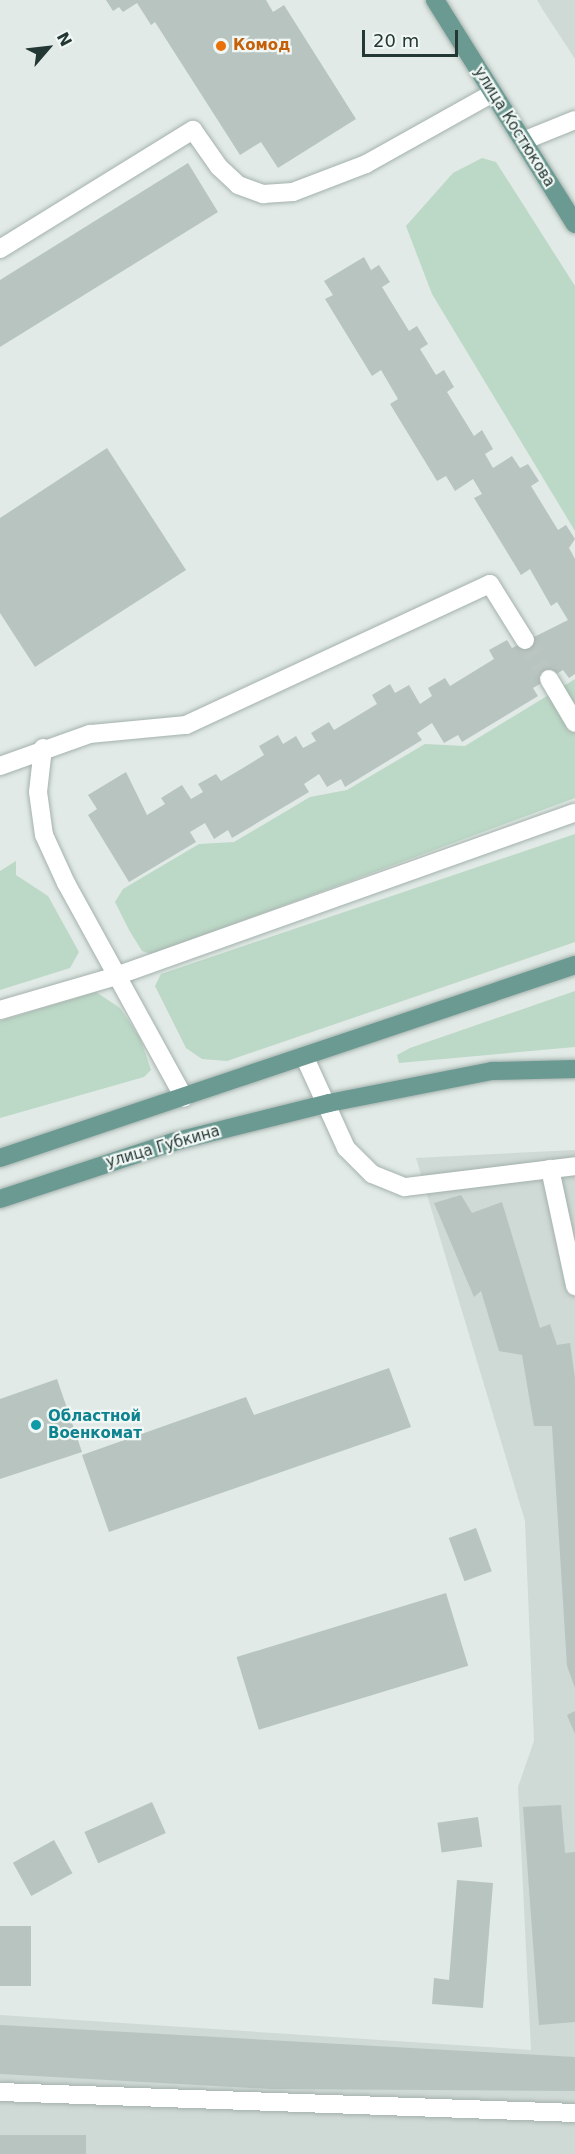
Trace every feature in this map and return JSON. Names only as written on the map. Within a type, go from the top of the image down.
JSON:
[{"type":"main road","name":"улица Костюкова","points":[[435,0],[574,220]]},
{"type":"main road","points":[[0,1158],[304,1058],[575,965]]},
{"type":"main road","name":"улица Губкина","points":[[0,1199],[173,1142],[329,1103],[492,1071],[575,1069]]},
{"type":"street","points":[[0,249],[193,130],[219,167],[238,185],[263,194],[293,192],[366,164],[493,93]]},
{"type":"street","points":[[523,141],[575,120]]},
{"type":"street","points":[[0,766],[43,748],[90,734],[186,725],[490,584],[525,640]]},
{"type":"street","points":[[549,679],[575,723]]},
{"type":"street","points":[[43,748],[38,792],[44,835],[116,976],[184,1098]]},
{"type":"street","points":[[0,1010],[116,976],[575,813]]},
{"type":"street","points":[[304,1058],[329,1103],[346,1148],[372,1174],[405,1187],[575,1166]]},
{"type":"street","points":[[550,1169],[575,1286]]},
{"type":"street","points":[[0,2092],[575,2113]]},
{"type":"shaded area","points":[[537,0],[575,0],[575,59],[543,10]]},
{"type":"shaded area","points":[[575,1150],[575,2154],[0,2154],[0,2015],[531,2050],[518,1787],[534,1741],[525,1521],[416,1158]]},
{"type":"green space","points":[[482,158],[496,162],[575,286],[575,531],[432,294],[406,226],[453,173]]},
{"type":"green space","points":[[575,679],[575,798],[152,954],[142,951],[129,930],[115,902],[123,889],[199,844],[234,842],[310,797],[347,790],[425,744],[465,746]]},
{"type":"green space","points":[[575,834],[575,942],[227,1061],[202,1059],[186,1048],[155,986],[161,974]]},
{"type":"green space","points":[[16,861],[16,875],[48,896],[79,952],[70,968],[0,990],[0,871]]},
{"type":"green space","points":[[575,991],[575,1047],[399,1063],[397,1055],[410,1048]]},
{"type":"green space","points":[[96,992],[120,1008],[140,1038],[151,1070],[144,1077],[0,1118],[0,1021]]},
{"type":"building","points":[[106,0],[266,0],[273,12],[284,5],[356,119],[278,168],[261,142],[240,155],[155,22],[151,25],[137,3],[123,12],[119,7],[113,11]]},
{"type":"building","points":[[188,163],[218,212],[0,347],[0,280]]},
{"type":"building","points":[[364,257],[371,270],[379,265],[390,282],[382,287],[409,331],[417,326],[428,344],[420,349],[436,375],[444,370],[454,387],[447,392],[474,436],[482,430],[493,449],[485,454],[493,468],[512,456],[520,468],[528,464],[539,481],[531,486],[558,530],[566,525],[575,539],[569,548],[575,559],[575,674],[569,678],[563,670],[533,688],[538,696],[462,742],[458,735],[444,743],[432,723],[417,733],[422,740],[345,787],[341,779],[327,787],[319,774],[304,784],[309,792],[232,838],[228,830],[214,839],[205,823],[190,832],[196,842],[129,882],[88,815],[97,809],[88,795],[126,772],[147,815],[165,804],[161,798],[182,785],[191,799],[203,792],[198,784],[216,774],[221,781],[243,768],[264,755],[259,746],[278,735],[283,744],[296,736],[303,748],[316,741],[311,733],[329,722],[334,730],[377,704],[372,695],[390,684],[395,693],[409,685],[420,704],[432,696],[428,688],[445,678],[450,686],[494,659],[489,650],[507,640],[512,648],[568,620],[557,602],[551,606],[530,569],[521,575],[474,498],[482,494],[473,479],[455,491],[446,476],[437,481],[390,404],[398,399],[381,370],[372,376],[325,299],[333,295],[324,281]]},
{"type":"building","points":[[107,448],[186,570],[35,667],[0,613],[0,518]]},
{"type":"building","points":[[461,1195],[472,1213],[502,1202],[540,1328],[550,1324],[557,1345],[570,1343],[575,1378],[575,1688],[567,1666],[552,1426],[534,1426],[522,1355],[499,1351],[481,1291],[474,1297],[434,1203]]},
{"type":"building","points":[[389,1368],[411,1427],[109,1532],[82,1455],[246,1397],[254,1415]]},
{"type":"building","name":"Областной Военкомат","points":[[57,1379],[82,1452],[0,1479],[0,1399]]},
{"type":"building","points":[[476,1528],[492,1571],[464,1581],[449,1538]]},
{"type":"building","points":[[446,1593],[468,1666],[259,1730],[237,1657]]},
{"type":"building","points":[[575,1711],[575,1734],[567,1715]]},
{"type":"building","points":[[152,1802],[166,1833],[98,1863],[84,1832]]},
{"type":"building","points":[[561,1805],[565,1853],[575,1852],[575,2022],[539,2025],[523,1807]]},
{"type":"building","points":[[478,1817],[482,1847],[442,1852],[437,1823]]},
{"type":"building","points":[[54,1840],[72,1873],[31,1896],[13,1863]]},
{"type":"building","points":[[457,1880],[493,1883],[483,2008],[432,2004],[434,1978],[449,1980]]},
{"type":"building","points":[[0,1926],[31,1926],[31,1986],[0,1986]]},
{"type":"building","points":[[0,2025],[575,2057],[575,2091],[271,2089],[0,2074]]},
{"type":"building","points":[[0,2135],[86,2135],[86,2154],[0,2154]]},
{"type":"tunnel","points":[[525,640],[549,679]]},
{"type":"place","name":"Комод","points":[[221,46]]},
{"type":"place","name":"Областной Военкомат","points":[[36,1425]]}]
